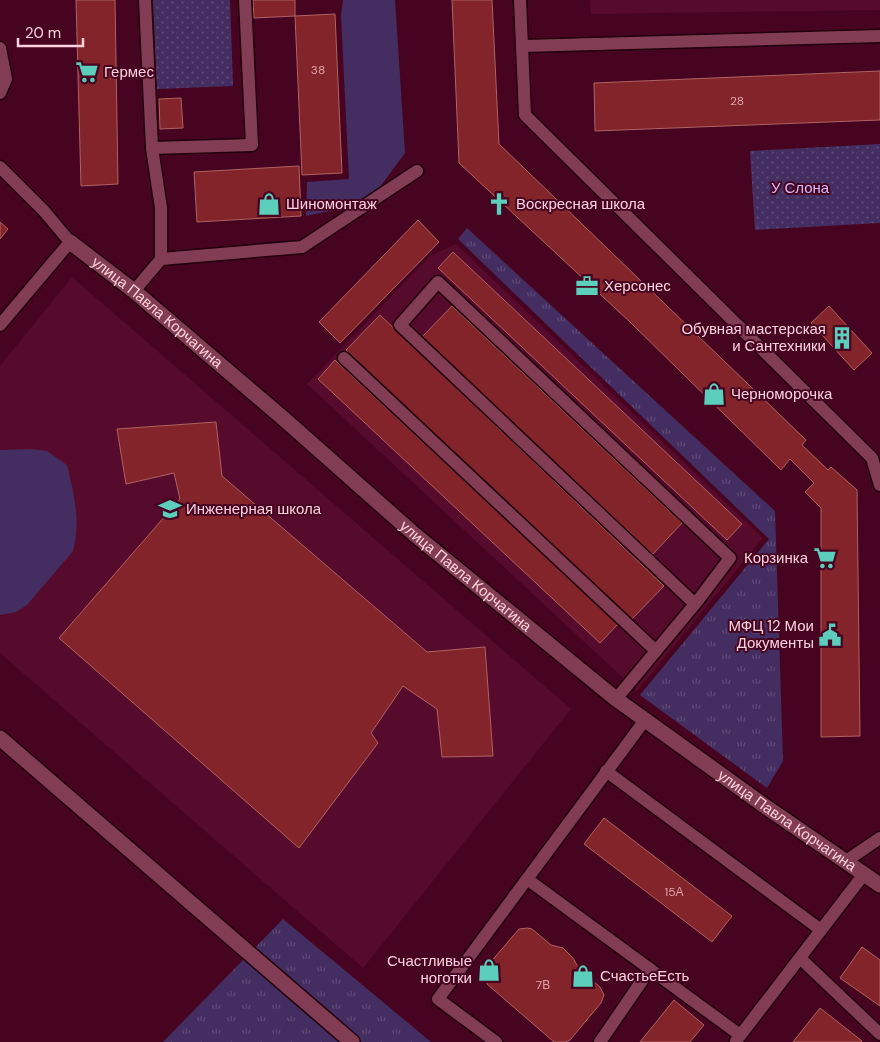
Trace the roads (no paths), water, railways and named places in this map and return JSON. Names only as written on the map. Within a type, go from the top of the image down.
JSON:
[{"type":"street","name":"улица Павла Корчагина","points":[[70,242],[134,291],[284,419],[414,534],[616,699],[768,809],[880,885]]},
{"type":"street","points":[[0,738],[352,1042]]},
{"type":"lane","points":[[134,291],[161,259],[161,208],[152,148],[146,0]]},
{"type":"lane","points":[[152,148],[252,145],[245,0]]},
{"type":"lane","points":[[520,0],[525,115],[876,458],[880,484]]},
{"type":"lane","points":[[523,46],[880,36]]},
{"type":"lane","points":[[0,48],[6,79],[0,93]]},
{"type":"lane","points":[[0,167],[44,211],[70,242],[0,324]]},
{"type":"lane","points":[[161,259],[302,248],[417,171]]},
{"type":"lane","points":[[616,699],[695,604],[730,558],[438,282],[400,325],[695,604]]},
{"type":"lane","points":[[344,358],[656,651]]},
{"type":"lane","points":[[496,1042],[438,999],[645,720]]},
{"type":"lane","points":[[606,771],[821,930]]},
{"type":"lane","points":[[846,861],[880,838]]},
{"type":"lane","points":[[527,879],[650,969],[737,1039],[864,874]]},
{"type":"lane","points":[[800,958],[880,1034]]},
{"type":"lane","points":[[600,1042],[650,969]]},
{"type":"place","name":"Гермес","points":[[87,72]]},
{"type":"place","name":"Шиномонтаж","points":[[269,204]]},
{"type":"place","name":"Воскресная школа","points":[[499,204]]},
{"type":"place","name":"Херсонес","points":[[587,286]]},
{"type":"place","name":"Обувная мастерская и Сантехники","points":[[842,338]]},
{"type":"place","name":"Черноморочка","points":[[714,394]]},
{"type":"place","name":"Инженерная школа","points":[[170,509]]},
{"type":"place","name":"Корзинка","points":[[825,558]]},
{"type":"place","name":"МФЦ 12 Мои Документы","points":[[830,635]]},
{"type":"place","name":"Счастливые ноготки","points":[[489,970]]},
{"type":"place","name":"СчастьеЕсть","points":[[583,976]]},
{"type":"park label","name":"У Слона","points":[[800,188]]}]
